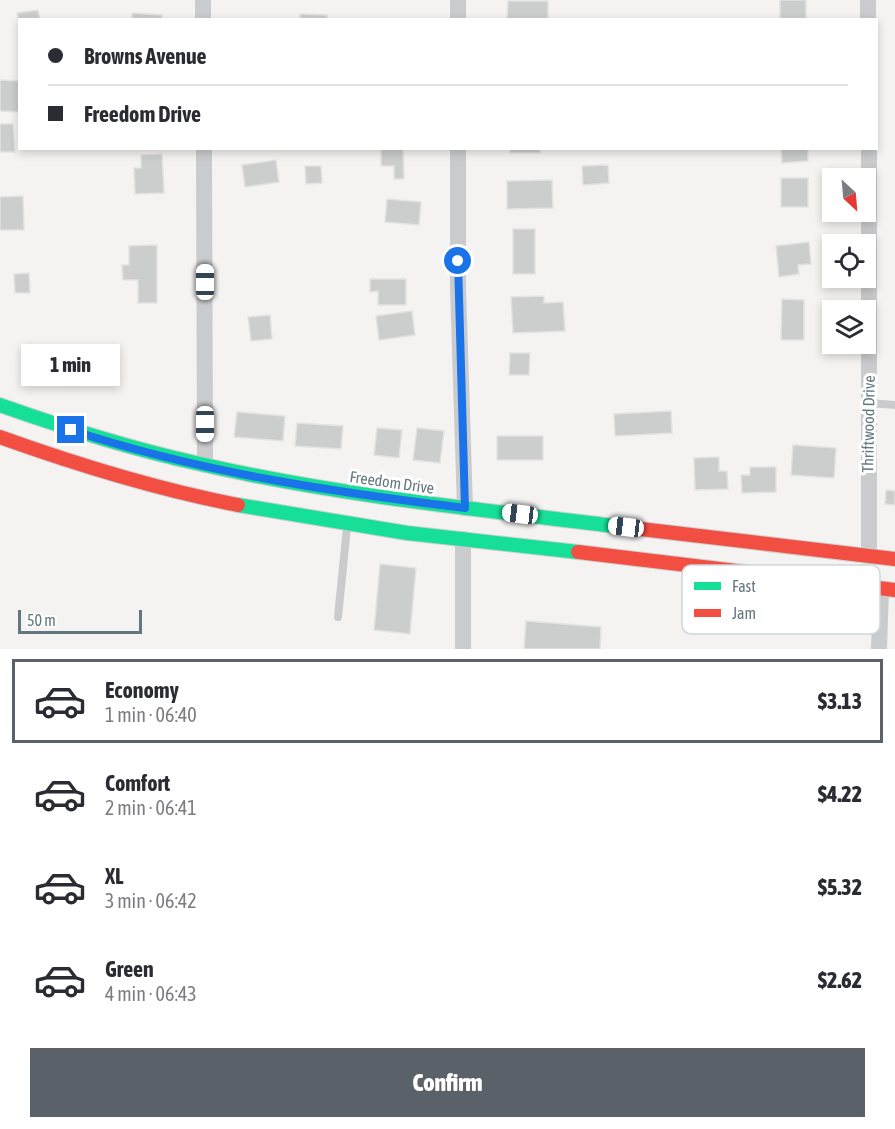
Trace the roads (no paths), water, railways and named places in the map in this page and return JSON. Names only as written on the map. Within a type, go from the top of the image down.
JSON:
[{"type":"main road","name":"Freedom Drive","points":[[0,405],[136,451],[283,483],[465,508],[895,560]]},
{"type":"main road","points":[[0,436],[72,463],[169,491],[347,524],[695,565]]},
{"type":"main road","points":[[602,555],[616,548],[781,565]]},
{"type":"main road","points":[[856,565],[869,556]]},
{"type":"street","points":[[203,0],[203,18]]},
{"type":"street","points":[[458,0],[458,18]]},
{"type":"street","points":[[868,0],[868,18]]},
{"type":"street","points":[[204,150],[205,465]]},
{"type":"street","points":[[458,150],[458,288],[465,508]]},
{"type":"street","name":"Thriftwood Drive","points":[[869,556],[870,150]]},
{"type":"street","points":[[463,539],[464,649]]},
{"type":"street","points":[[879,649],[890,587]]},
{"type":"lane","points":[[868,403],[895,405]]},
{"type":"lane","points":[[338,617],[347,524]]}]
